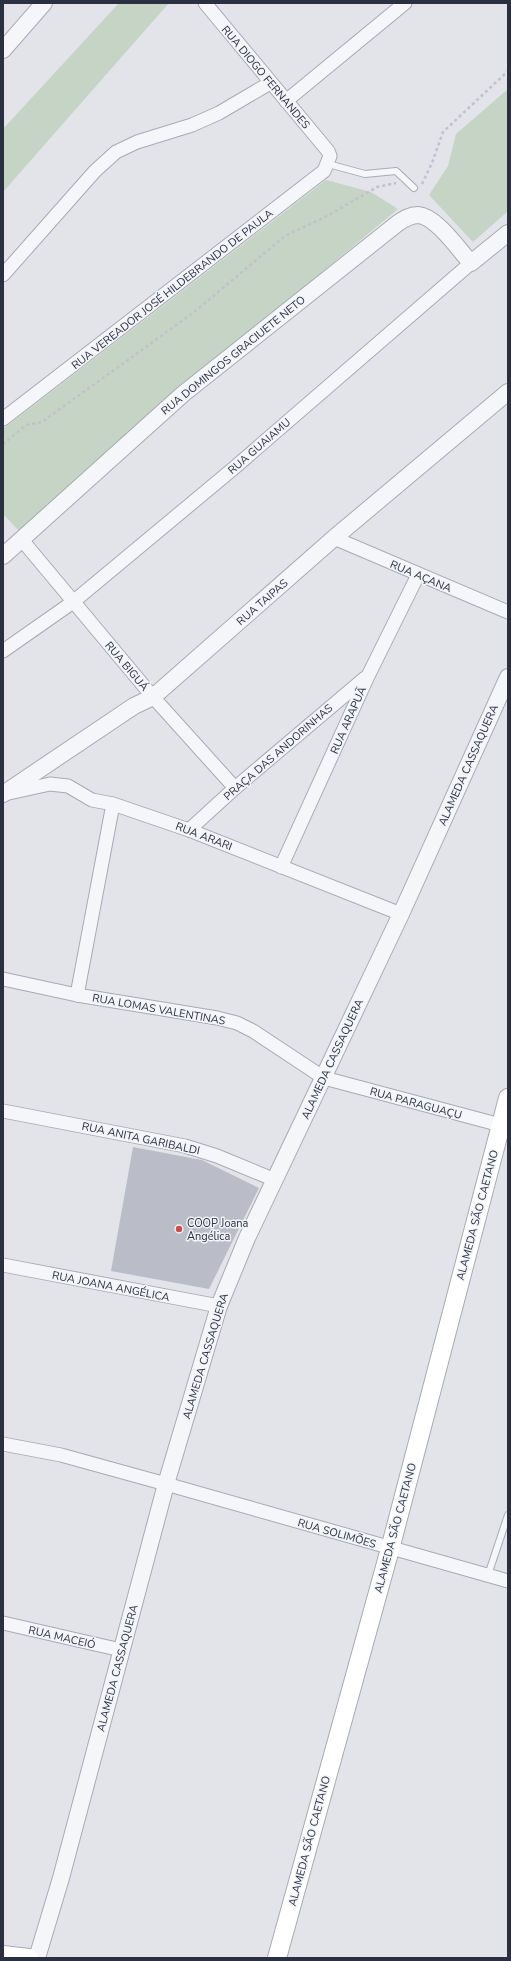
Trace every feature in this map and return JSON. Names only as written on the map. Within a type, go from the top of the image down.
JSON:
[{"type":"main road","name":"ALAMEDA SÃO CAETANO","points":[[278,1958],[504,1126],[508,1098]]},
{"type":"main road","points":[[3,1955],[29,1958]]},
{"type":"street","points":[[3,50],[44,3]]},
{"type":"street","name":"RUA DIOGO FERNANDES","points":[[205,3],[328,151],[330,156],[328,164]]},
{"type":"street","points":[[286,101],[405,3]]},
{"type":"street","points":[[3,275],[95,171],[116,152],[137,142],[192,125],[212,116],[270,83]]},
{"type":"street","name":"RUA VEREADOR JOSÉ HILDEBRANDO DE PAULA","points":[[3,419],[324,171],[328,164]]},
{"type":"street","name":"RUA DOMINGOS GRACIUETE NETO","points":[[3,556],[183,394],[408,217],[418,215],[427,218],[437,225],[471,263]]},
{"type":"street","name":"RUA GUAIAMU","points":[[3,651],[73,602],[234,468],[471,263],[508,233]]},
{"type":"street","name":"RUA TAIPAS","points":[[3,794],[134,706],[153,697],[334,538],[506,397]]},
{"type":"street","name":"RUA AÇANA","points":[[334,538],[508,612]]},
{"type":"street","name":"RUA BIGUÁ","points":[[22,540],[153,697],[235,788]]},
{"type":"street","name":"RUA ARAPUÃ","points":[[281,866],[368,676],[418,575]]},
{"type":"street","name":"PRAÇA DAS ANDORINHAS","points":[[189,830],[235,788],[368,676]]},
{"type":"street","name":"ALAMEDA CASSAQUERA","points":[[37,1958],[62,1878],[166,1484],[219,1306],[247,1238],[401,914],[508,677]]},
{"type":"street","name":"RUA ARARI","points":[[3,794],[50,784],[68,786],[92,800],[113,804],[189,830],[401,914]]},
{"type":"street","points":[[77,995],[113,804]]},
{"type":"street","name":"RUA LOMAS VALENTINAS","points":[[3,979],[77,995],[216,1018],[237,1024],[253,1031],[324,1078]]},
{"type":"street","name":"RUA PARAGUAÇU","points":[[324,1078],[504,1126]]},
{"type":"street","name":"RUA ANITA GARIBALDI","points":[[3,1110],[184,1146],[217,1156],[275,1180]]},
{"type":"street","name":"RUA JOANA ANGÉLICA","points":[[3,1265],[219,1306]]},
{"type":"street","name":"RUA SOLIMÕES","points":[[3,1444],[61,1455],[508,1581]]},
{"type":"street","name":"RUA MACEIÓ","points":[[3,1623],[121,1650]]},
{"type":"lane","points":[[328,164],[365,174],[396,171],[414,188]]},
{"type":"lane","points":[[488,1575],[508,1515]]},
{"type":"path","points":[[414,188],[421,184],[425,178],[443,132],[508,71]]},
{"type":"path","points":[[3,444],[26,425],[42,422],[193,313],[285,236],[329,215],[377,187],[406,180]]},
{"type":"green space","points":[[119,3],[169,3],[3,192],[3,129]]},
{"type":"green space","points":[[508,89],[508,211],[473,242],[429,195],[448,166],[456,134]]},
{"type":"green space","points":[[326,180],[371,192],[398,209],[186,385],[19,531],[3,514],[3,429]]},
{"type":"building","name":"COOP Joana Angélica","points":[[133,1147],[202,1160],[259,1188],[209,1289],[111,1271]]},
{"type":"place","name":"COOP Joana Angélica","points":[[179,1229]]}]
